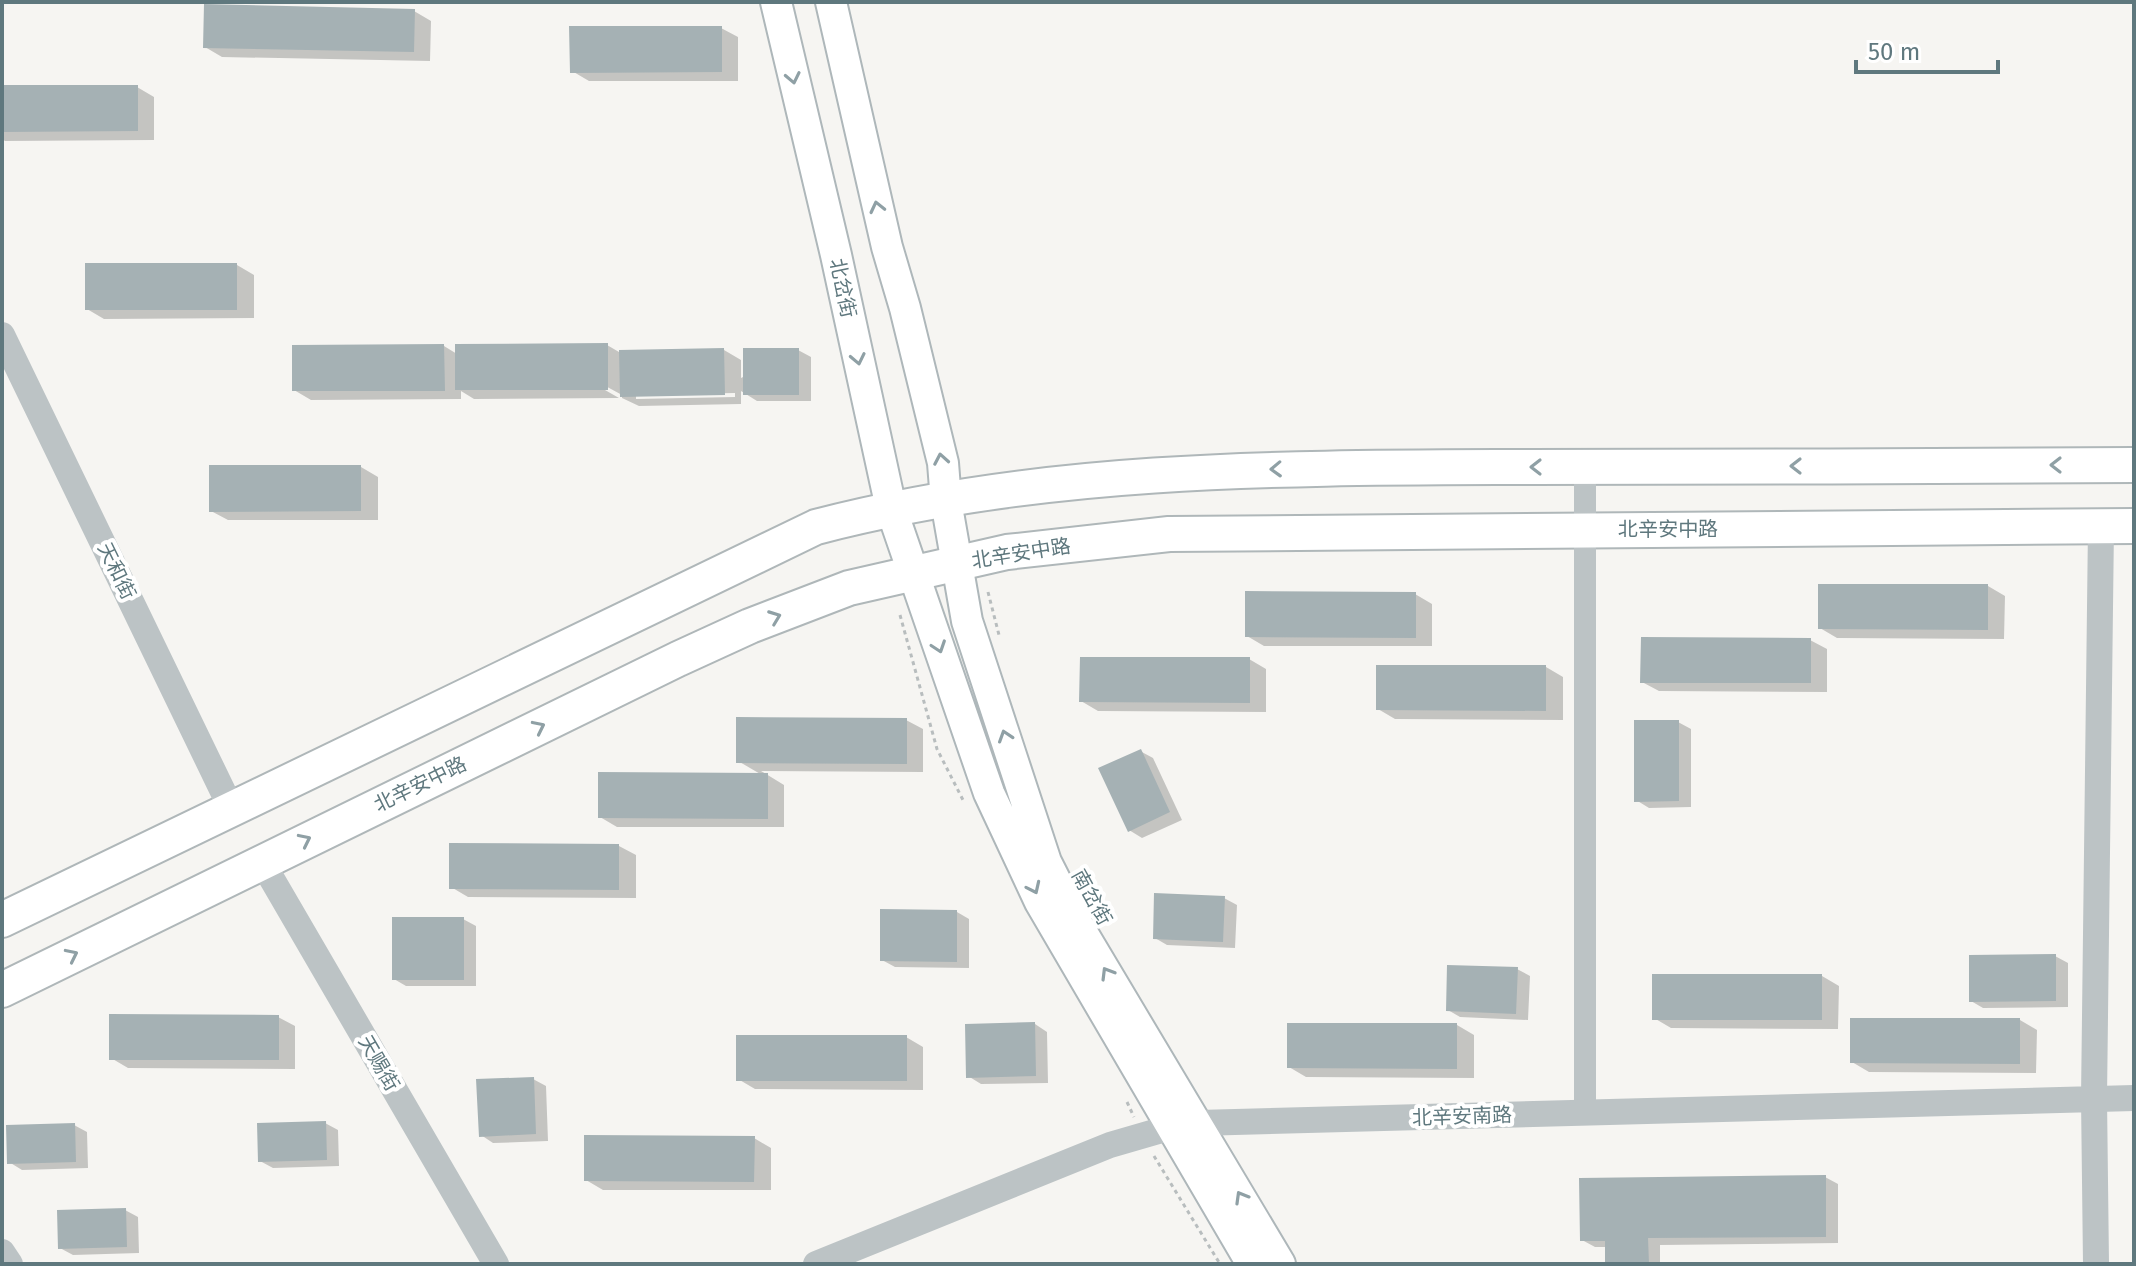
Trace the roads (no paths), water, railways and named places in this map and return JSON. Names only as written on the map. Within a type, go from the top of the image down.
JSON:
[{"type":"main road","name":"北岔街","points":[[776,2],[836,255],[891,508],[913,573]]},
{"type":"main road","points":[[831,2],[887,247],[943,463],[946,501],[966,560]]},
{"type":"main road","points":[[2,920],[816,527],[891,508],[1148,474],[1293,468],[2134,465]]},
{"type":"main road","name":"北辛安中路","points":[[2,990],[750,626],[849,588],[966,560],[1007,552],[1169,534],[2118,526]]},
{"type":"main road","name":"南岔街","points":[[966,560],[967,621],[1046,862],[1185,1125],[1252,1264]]},
{"type":"main road","name":"南岔街","points":[[913,573],[989,793],[1040,902],[1280,1264]]},
{"type":"street","name":"天和街","points":[[2,335],[231,808]]},
{"type":"street","points":[[1585,467],[1585,1113]]},
{"type":"street","points":[[2096,1264],[2094,1098],[2118,526]]},
{"type":"street","name":"天赐街","points":[[262,862],[496,1264]]},
{"type":"street","name":"北辛安南路","points":[[816,1264],[1110,1145],[1185,1125],[2134,1098]]},
{"type":"street","points":[[2,1252],[10,1264]]}]
